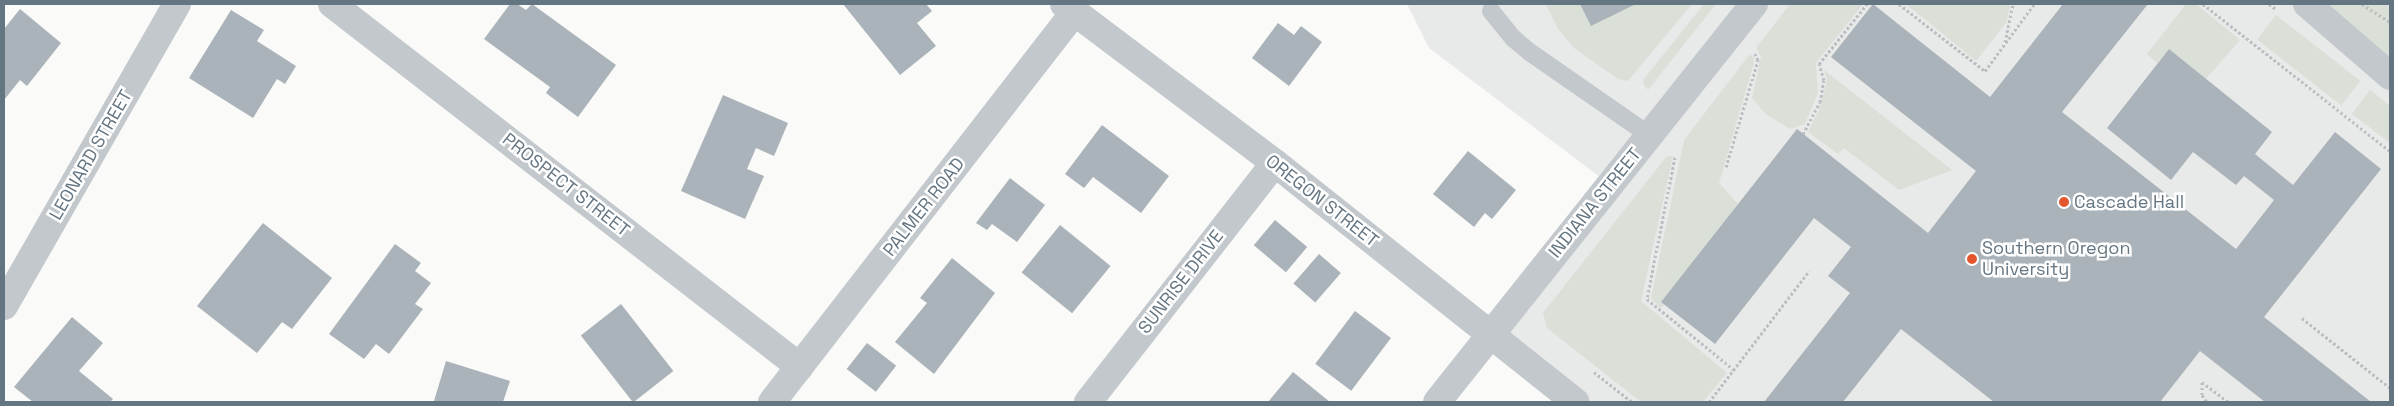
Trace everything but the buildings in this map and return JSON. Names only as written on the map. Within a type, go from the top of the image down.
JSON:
[{"type":"street","name":"LEONARD STREET","points":[[4,306],[177,4]]},
{"type":"street","name":"PROSPECT STREET","points":[[332,4],[800,367]]},
{"type":"street","name":"INDIANA STREET","points":[[1437,402],[1754,4]]},
{"type":"street","points":[[2307,4],[2390,76]]},
{"type":"street","name":"PALMER ROAD","points":[[772,402],[1070,8]]},
{"type":"street","name":"OREGON STREET","points":[[1070,8],[1274,163],[1576,402]]},
{"type":"street","name":"SUNRISE DRIVE","points":[[1088,402],[1274,163]]},
{"type":"lane","points":[[1491,11],[1513,38],[1531,53],[1649,135]]},
{"type":"path","points":[[1803,134],[1820,102],[1824,80],[1819,64],[1867,4]]},
{"type":"path","points":[[1900,4],[1985,72],[2034,4]]},
{"type":"path","points":[[2005,44],[2013,4]]},
{"type":"path","points":[[2203,4],[2390,151]]},
{"type":"path","points":[[2362,4],[2390,22]]},
{"type":"path","points":[[1726,167],[1758,60],[1750,47]]},
{"type":"path","points":[[1676,155],[1647,299],[1734,370]]},
{"type":"path","points":[[1710,402],[1809,271]]},
{"type":"path","points":[[2302,318],[2390,388]]},
{"type":"path","points":[[1587,366],[1632,402]]},
{"type":"path","points":[[2208,402],[2202,395],[2202,382],[2228,402]]},
{"type":"shaded area","name":"Southern Oregon University","points":[[1407,4],[2390,4],[2390,402],[1583,402],[1494,332],[1612,186],[1429,48]]},
{"type":"shaded area","points":[[1546,4],[1580,4],[1591,26],[1636,4],[1692,4],[1628,81],[1618,79],[1574,48],[1558,29]]},
{"type":"shaded area","points":[[1704,4],[1716,4],[1648,90],[1643,83],[1644,79]]},
{"type":"shaded area","points":[[1790,4],[1863,4],[1816,63],[1818,93],[1805,124],[1790,129],[1766,114],[1752,98],[1761,57],[1756,48]]},
{"type":"shaded area","points":[[1906,4],[2010,4],[2010,7],[2006,23],[1976,61]]},
{"type":"shaded area","points":[[2186,4],[2196,4],[2240,40],[2206,79],[2169,49],[2157,63],[2147,54]]},
{"type":"shaded area","points":[[2328,4],[2390,4],[2390,58]]},
{"type":"shaded area","points":[[2276,15],[2360,81],[2341,105],[2257,39]]},
{"type":"shaded area","points":[[1750,54],[1754,59],[1753,66],[1719,183],[1738,204],[1661,302],[1664,305],[1660,308],[1651,298],[1684,140]]},
{"type":"shaded area","points":[[1824,70],[1952,170],[1899,190],[1844,148],[1838,154],[1808,132],[1819,110],[1823,96],[1827,79]]},
{"type":"shaded area","points":[[2370,90],[2390,106],[2390,143],[2352,114]]},
{"type":"shaded area","points":[[1667,156],[1673,156],[1641,301],[1727,373],[1703,402],[1641,402],[1547,328],[1543,313]]},
{"type":"place","name":"Cascade Hall","points":[[2064,202]]},
{"type":"place","name":"Southern Oregon University","points":[[1972,259]]}]
